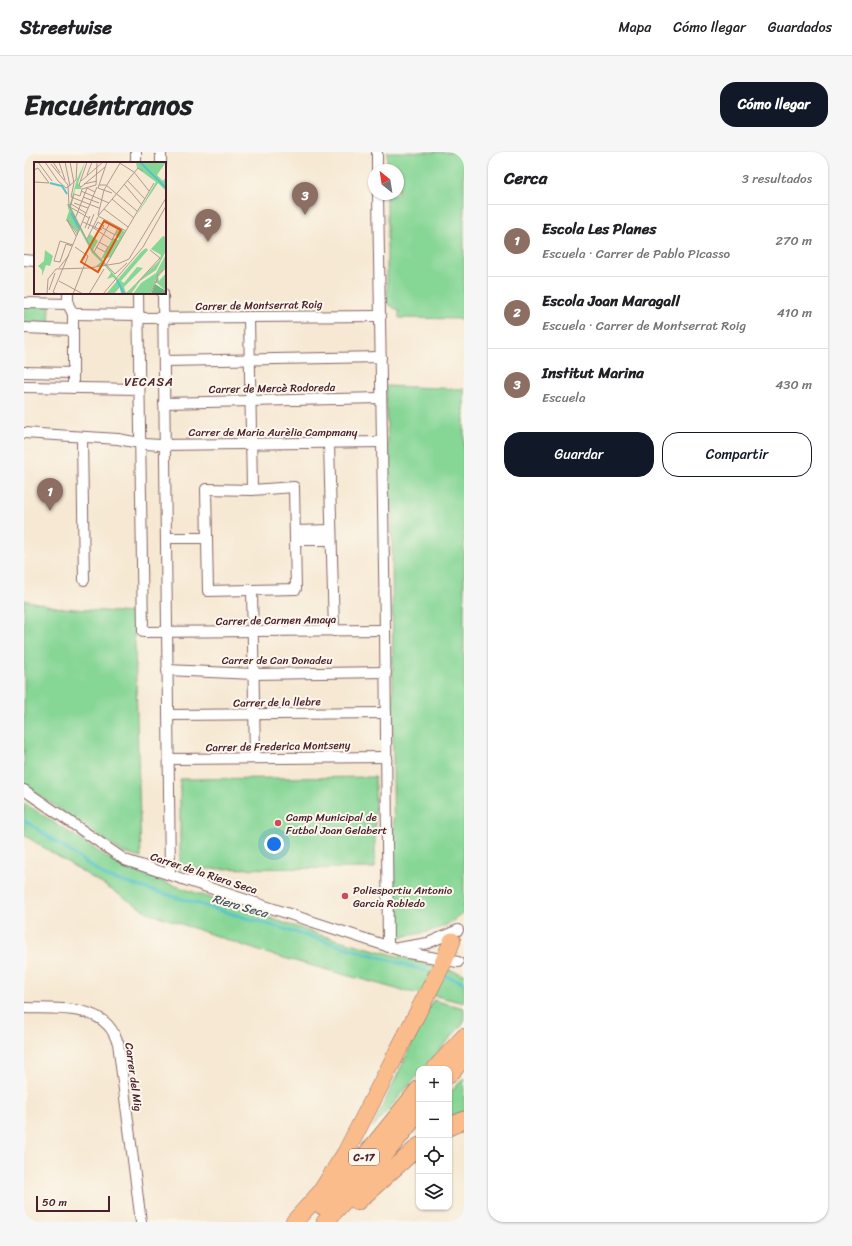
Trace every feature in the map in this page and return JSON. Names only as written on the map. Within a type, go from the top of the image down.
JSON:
[{"type":"highway","points":[[294,1222],[320,1193],[346,1152],[426,995],[452,964],[458,932]]},
{"type":"highway","points":[[438,1066],[464,1037]]},
{"type":"highway","points":[[452,1072],[464,1058]]},
{"type":"highway","name":"C-17","points":[[305,1222],[347,1178],[416,1093]]},
{"type":"highway","name":"C-17","points":[[325,1222],[374,1168],[416,1116]]},
{"type":"highway","points":[[452,1126],[464,1120]]},
{"type":"highway","points":[[335,1222],[416,1149]]},
{"type":"street","points":[[377,152],[377,164]]},
{"type":"street","points":[[378,200],[390,947]]},
{"type":"street","points":[[68,294],[68,304],[73,314],[73,388]]},
{"type":"street","points":[[138,294],[140,443]]},
{"type":"street","points":[[163,294],[170,875]]},
{"type":"street","points":[[24,303],[68,304]]},
{"type":"street","name":"Carrer de Montserrat Roig","points":[[73,314],[138,315],[143,318],[381,316]]},
{"type":"street","points":[[249,317],[252,490]]},
{"type":"street","points":[[24,328],[73,330]]},
{"type":"street","points":[[164,361],[381,357]]},
{"type":"street","points":[[24,372],[73,373]]},
{"type":"street","points":[[24,387],[139,389]]},
{"type":"street","name":"Carrer de Mercè Rodoreda","points":[[164,403],[381,398]]},
{"type":"street","name":"Carrer de Maria Aurèlia Campmany","points":[[24,432],[165,444],[382,442]]},
{"type":"street","points":[[82,436],[84,580]]},
{"type":"street","name":"Carrer de Carmen Amaya","points":[[140,443],[144,632],[385,630]]},
{"type":"street","points":[[329,443],[334,631]]},
{"type":"street","points":[[294,487],[296,588],[208,591],[206,489],[252,490],[294,487]]},
{"type":"street","points":[[295,536],[331,535]]},
{"type":"street","points":[[166,538],[207,538]]},
{"type":"street","points":[[252,590],[255,758]]},
{"type":"street","name":"Carrer de Can Donadeu","points":[[167,670],[253,674],[386,672]]},
{"type":"street","name":"Carrer de la llebre","points":[[168,715],[386,713]]},
{"type":"street","name":"Carrer de Frederica Montseny","points":[[169,759],[387,757]]},
{"type":"street","name":"Carrer de la Riera Seca","points":[[24,790],[125,860],[390,947],[452,964]]},
{"type":"street","name":"Carrer de la Riera Seca","points":[[390,947],[423,944],[458,932]]},
{"type":"street","name":"Carrer del Mig","points":[[24,1008],[81,1012],[99,1017],[112,1029],[118,1043],[141,1222]]},
{"type":"green space","points":[[387,152],[464,152],[464,319],[399,318],[399,311],[387,303],[387,200],[404,200],[404,164],[387,164]]},
{"type":"green space","points":[[24,303],[50,303],[49,329],[24,328]]},
{"type":"green space","points":[[385,386],[464,389],[464,913],[440,928],[394,938],[392,516]]},
{"type":"green space","points":[[24,600],[61,608],[132,613],[135,645],[141,858],[124,853],[24,785]]},
{"type":"green space","name":"Camp Municipal de Futbol Joan Gelabert","points":[[375,777],[375,868],[180,869],[180,779]]},
{"type":"green space","points":[[24,803],[110,859],[155,879],[320,935],[464,974],[464,1003],[436,996],[404,991],[262,952],[147,912],[24,835]]},
{"type":"green space","points":[[433,1000],[464,1008],[464,1022],[426,1066],[416,1066],[416,1077],[372,1128]]},
{"type":"green space","points":[[464,1078],[464,1111],[452,1116],[452,1102],[452,1091]]},
{"type":"waterway","name":"Riera Seca","points":[[24,820],[107,877],[433,973]]},
{"type":"waterway","name":"Riera Seca","points":[[442,975],[464,982]]},
{"type":"place","name":"Institut Marina","points":[[305,215]]},
{"type":"place","name":"Escola Joan Maragall","points":[[208,242]]},
{"type":"place","name":"Escola Les Planes","points":[[50,511]]},
{"type":"place","name":"Camp Municipal de Futbol Joan Gelabert","points":[[278,823]]},
{"type":"place","name":"Poliesportiu Antonio Garcia Robledo","points":[[345,896]]},
{"type":"district","name":"VECASA","points":[[149,382]]}]
